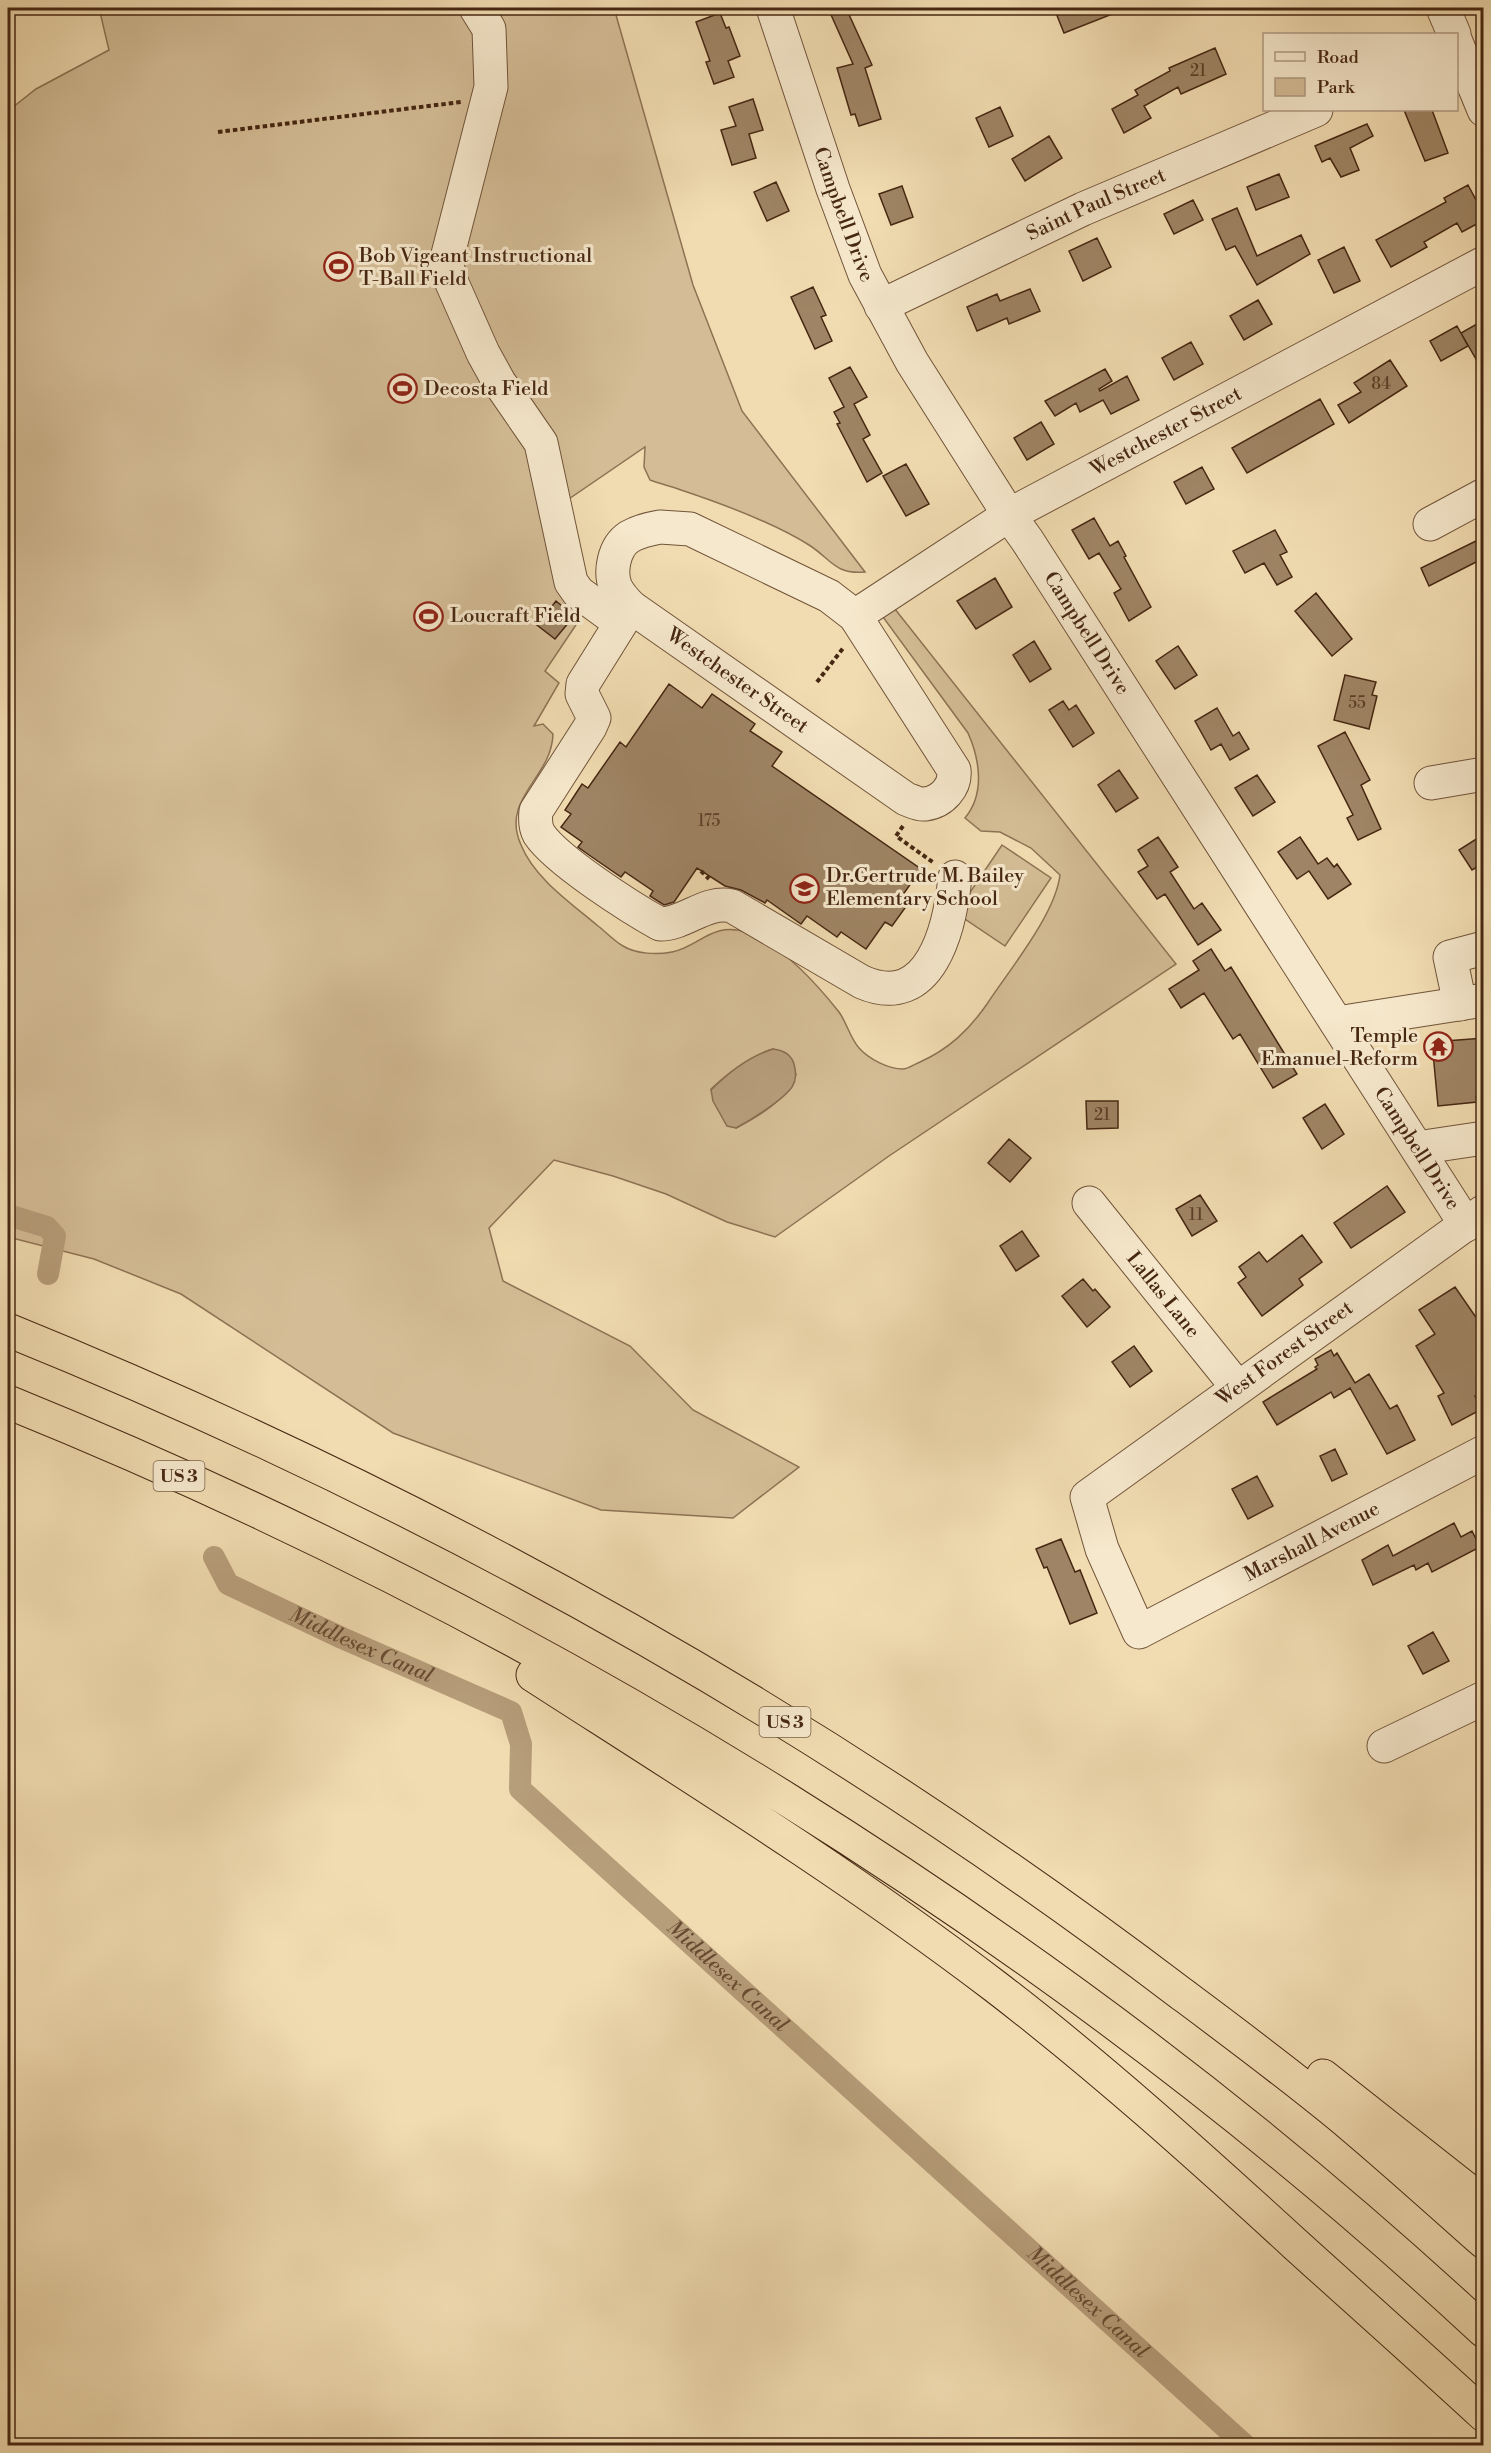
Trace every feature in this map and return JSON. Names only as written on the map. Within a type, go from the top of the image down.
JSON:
[{"type":"highway","name":"US 3","points":[[8,1330],[268,1443],[483,1550],[695,1667],[897,1793],[1096,1929],[1225,2026],[1351,2126],[1484,2242]]},
{"type":"highway","name":"US 3","points":[[8,1402],[204,1487],[348,1556],[510,1640],[630,1707],[776,1794],[911,1881],[1032,1965],[1215,2102],[1348,2210],[1484,2331]]},
{"type":"highway","points":[[348,1556],[799,1846],[995,1987],[1113,2081],[1182,2141],[1484,2415]]},
{"type":"highway","points":[[897,1793],[1100,1917],[1361,2104],[1484,2203]]},
{"type":"street","points":[[476,8],[489,29],[490,93],[446,262],[452,283],[483,353],[499,382],[541,443],[570,582],[578,592],[625,614],[583,684],[582,694],[594,718],[538,804],[535,823],[538,832],[555,853],[660,924],[674,922],[716,905],[732,906],[861,982],[885,988],[899,987],[918,978],[928,969],[950,913],[955,877]]},
{"type":"street","name":"Campbell Drive","points":[[773,8],[849,236],[865,275],[912,362],[1417,1148],[1474,1218]]},
{"type":"street","points":[[1443,8],[1452,33]]},
{"type":"street","points":[[1458,49],[1484,110]]},
{"type":"street","name":"Saint Paul Street","points":[[881,306],[1083,209],[1314,111]]},
{"type":"street","name":"Westchester Street","points":[[850,630],[1009,515],[1484,263]]},
{"type":"street","points":[[1430,524],[1484,495]]},
{"type":"street","name":"Westchester Street","points":[[660,527],[690,529],[830,596],[850,630],[954,770],[952,786],[941,798],[924,804],[906,799],[625,614],[621,596],[614,581],[614,564],[622,544],[643,530],[660,527]]},
{"type":"street","points":[[1431,783],[1484,774]]},
{"type":"street","points":[[1337,1023],[1472,1002],[1450,957],[1484,948]]},
{"type":"street","points":[[1417,1148],[1484,1138]]},
{"type":"street","name":"Lallas Lane","points":[[1089,1203],[1238,1388]]},
{"type":"street","name":"West Forest Street","points":[[1140,1632],[1102,1549],[1087,1497],[1474,1218]]},
{"type":"street","name":"Marshall Avenue","points":[[1140,1632],[1484,1452]]},
{"type":"street","points":[[1384,1746],[1484,1698]]},
{"type":"path","points":[[354,8],[366,12],[415,8]]},
{"type":"path","points":[[218,132],[462,102],[490,93]]},
{"type":"path","points":[[817,682],[850,630]]},
{"type":"green space","points":[[99,8],[614,8],[693,285],[742,411],[865,572],[847,571],[834,565],[809,545],[763,521],[650,480],[644,467],[645,447],[563,503],[583,583],[596,595],[545,671],[559,683],[534,726],[543,724],[553,734],[550,749],[545,763],[522,801],[517,814],[516,829],[527,857],[544,880],[616,942],[628,949],[653,954],[666,953],[682,949],[716,932],[736,930],[748,933],[774,947],[798,966],[839,1012],[856,1044],[873,1059],[897,1069],[905,1069],[940,1051],[958,1038],[973,1022],[1019,958],[1050,907],[1060,875],[1031,848],[1000,832],[981,831],[965,818],[976,798],[978,788],[978,765],[972,743],[968,733],[880,613],[891,604],[1176,964],[889,1156],[775,1237],[727,1222],[666,1194],[613,1176],[554,1160],[489,1228],[503,1281],[630,1346],[693,1410],[799,1467],[733,1518],[601,1510],[393,1433],[181,1294],[94,1259],[8,1237],[8,111],[36,89],[109,50]],"holes":[[[773,1049],[796,1074],[780,1099],[736,1128],[711,1089],[740,1066]]]},
{"type":"green space","points":[[1002,845],[1051,878],[1005,946],[956,913]]},
{"type":"shaded area","points":[[773,1049],[786,1053],[793,1061],[796,1076],[792,1087],[774,1104],[750,1120],[736,1128],[727,1126],[713,1101],[711,1090],[740,1066]]},
{"type":"building","points":[[828,8],[846,8],[872,65],[865,68],[881,119],[859,126],[855,114],[851,115],[837,68],[853,64]]},
{"type":"building","points":[[1054,8],[1125,8],[1125,9],[1064,33]]},
{"type":"building","points":[[720,13],[726,28],[729,27],[740,56],[728,61],[734,77],[714,84],[706,62],[710,61],[696,22]]},
{"type":"building","points":[[1215,48],[1226,74],[1181,94],[1178,87],[1144,106],[1151,118],[1124,133],[1112,109],[1138,95],[1135,90],[1170,71],[1169,68]]},
{"type":"building","points":[[753,99],[763,130],[749,134],[756,158],[732,165],[721,130],[736,126],[729,107]]},
{"type":"building","points":[[1000,107],[1013,136],[989,147],[976,118]]},
{"type":"building","points":[[1404,111],[1432,111],[1448,153],[1425,161]]},
{"type":"building","points":[[1367,124],[1373,136],[1350,148],[1359,170],[1341,177],[1330,158],[1322,162],[1315,146]]},
{"type":"building","points":[[1049,136],[1062,158],[1025,181],[1012,159]]},
{"type":"building","points":[[1279,174],[1289,197],[1256,210],[1247,187]]},
{"type":"building","points":[[776,182],[789,211],[767,221],[754,192]]},
{"type":"building","points":[[1468,185],[1484,215],[1484,220],[1462,232],[1457,223],[1424,242],[1427,247],[1391,267],[1376,240],[1446,202],[1444,198]]},
{"type":"building","points":[[902,186],[913,217],[891,225],[879,194]]},
{"type":"building","points":[[1193,200],[1203,220],[1174,234],[1164,214]]},
{"type":"building","points":[[1237,208],[1257,256],[1301,235],[1310,254],[1257,285],[1235,246],[1226,250],[1212,219]]},
{"type":"building","points":[[1097,238],[1111,267],[1083,281],[1069,251]]},
{"type":"building","points":[[1344,247],[1360,281],[1334,293],[1318,260]]},
{"type":"building","points":[[813,287],[826,315],[821,317],[832,341],[815,349],[791,297]]},
{"type":"building","points":[[1030,289],[1040,311],[1009,324],[1007,318],[977,331],[967,307],[997,294],[1000,301]]},
{"type":"building","points":[[1258,300],[1272,324],[1244,340],[1230,316]]},
{"type":"building","points":[[1484,320],[1484,373],[1461,333]]},
{"type":"building","points":[[1457,326],[1468,346],[1441,361],[1430,341]]},
{"type":"building","points":[[1191,342],[1203,364],[1174,380],[1162,358]]},
{"type":"building","points":[[1390,360],[1407,386],[1349,423],[1338,405],[1361,392],[1354,383]]},
{"type":"building","points":[[850,367],[867,397],[854,404],[870,435],[863,439],[882,473],[867,482],[837,424],[840,423],[834,412],[844,407],[829,378]]},
{"type":"building","points":[[1105,369],[1112,381],[1099,389],[1100,391],[1127,376],[1139,400],[1111,414],[1103,400],[1080,412],[1076,403],[1055,416],[1045,401]]},
{"type":"building","points":[[1320,399],[1334,424],[1247,473],[1232,448]]},
{"type":"building","points":[[1041,422],[1054,444],[1027,460],[1014,438]]},
{"type":"building","points":[[906,464],[929,504],[906,516],[883,476]]},
{"type":"building","points":[[1202,467],[1214,489],[1186,504],[1174,482]]},
{"type":"building","points":[[1094,518],[1110,546],[1118,541],[1151,607],[1129,621],[1114,593],[1121,589],[1099,553],[1089,559],[1072,530]]},
{"type":"building","points":[[1275,530],[1287,552],[1280,555],[1292,577],[1277,585],[1264,563],[1245,573],[1233,551]]},
{"type":"building","points":[[1484,537],[1484,558],[1429,586],[1421,568]]},
{"type":"building","points":[[995,578],[1012,607],[976,629],[957,601]]},
{"type":"building","points":[[1316,593],[1352,639],[1332,656],[1295,611]]},
{"type":"building","points":[[556,601],[574,616],[555,639],[537,625]]},
{"type":"building","points":[[1034,641],[1051,669],[1030,682],[1013,655]]},
{"type":"building","points":[[1178,646],[1197,675],[1175,689],[1156,661]]},
{"type":"building","points":[[1345,675],[1376,682],[1372,695],[1377,696],[1369,729],[1334,720]]},
{"type":"building","points":[[669,684],[702,708],[712,694],[755,724],[750,731],[782,752],[772,766],[921,869],[902,896],[910,901],[892,926],[885,922],[866,949],[841,932],[837,937],[807,916],[801,924],[767,900],[765,903],[741,890],[725,886],[697,868],[674,902],[664,905],[650,896],[653,891],[625,872],[621,877],[578,847],[582,842],[561,827],[571,814],[565,810],[582,784],[588,788],[620,742],[626,747]]},
{"type":"building","points":[[1063,701],[1069,710],[1076,705],[1094,733],[1073,747],[1049,710]]},
{"type":"building","points":[[1217,708],[1233,736],[1239,732],[1249,749],[1230,760],[1221,744],[1211,750],[1195,721]]},
{"type":"building","points":[[1345,732],[1370,780],[1361,785],[1381,829],[1358,840],[1347,818],[1353,815],[1318,746]]},
{"type":"building","points":[[1119,770],[1138,798],[1116,812],[1098,785]]},
{"type":"building","points":[[1257,775],[1275,802],[1253,816],[1235,788]]},
{"type":"building","points":[[1484,834],[1484,863],[1472,870],[1459,850]]},
{"type":"building","points":[[1158,837],[1178,867],[1170,872],[1194,909],[1202,903],[1221,930],[1198,945],[1165,894],[1157,899],[1138,872],[1148,866],[1138,850]]},
{"type":"building","points":[[1300,837],[1318,864],[1327,858],[1334,867],[1337,864],[1351,884],[1328,899],[1309,871],[1297,879],[1278,852]]},
{"type":"building","points":[[1211,949],[1225,971],[1231,967],[1297,1074],[1273,1088],[1240,1034],[1233,1039],[1204,993],[1181,1008],[1169,989],[1199,970],[1193,961]]},
{"type":"building","points":[[1484,1038],[1484,1096],[1476,1097],[1477,1102],[1438,1106],[1432,1042]]},
{"type":"building","points":[[1086,1101],[1118,1101],[1118,1128],[1087,1129]]},
{"type":"building","points":[[1325,1104],[1344,1134],[1322,1149],[1303,1118]]},
{"type":"building","points":[[1009,1139],[1031,1158],[1010,1182],[988,1163]]},
{"type":"building","points":[[1387,1186],[1405,1212],[1351,1248],[1334,1223]]},
{"type":"building","points":[[1200,1195],[1217,1221],[1192,1236],[1176,1209]]},
{"type":"building","points":[[1022,1231],[1039,1256],[1016,1271],[1000,1246]]},
{"type":"building","points":[[1302,1235],[1322,1262],[1299,1279],[1303,1285],[1262,1316],[1238,1283],[1246,1277],[1239,1267],[1259,1252],[1267,1262]]},
{"type":"building","points":[[1083,1279],[1110,1307],[1087,1327],[1062,1296]]},
{"type":"building","points":[[1455,1287],[1484,1329],[1484,1392],[1475,1396],[1482,1409],[1452,1425],[1438,1396],[1444,1393],[1416,1346],[1435,1334],[1419,1310]]},
{"type":"building","points":[[1134,1346],[1152,1371],[1130,1387],[1112,1362]]},
{"type":"building","points":[[1331,1350],[1334,1356],[1337,1353],[1355,1383],[1369,1374],[1390,1409],[1397,1405],[1415,1440],[1387,1454],[1350,1388],[1334,1398],[1331,1392],[1277,1425],[1263,1402],[1317,1369],[1315,1359]]},
{"type":"building","points":[[1335,1449],[1347,1474],[1332,1481],[1320,1456]]},
{"type":"building","points":[[1257,1476],[1273,1506],[1248,1519],[1232,1489]]},
{"type":"building","points":[[1454,1523],[1461,1537],[1472,1531],[1480,1547],[1432,1572],[1428,1563],[1416,1570],[1414,1565],[1373,1585],[1362,1560],[1388,1545],[1393,1556]]},
{"type":"building","points":[[1061,1539],[1075,1572],[1080,1570],[1097,1613],[1070,1624],[1047,1567],[1044,1568],[1036,1549]]},
{"type":"building","points":[[1433,1632],[1449,1661],[1423,1674],[1408,1646]]},
{"type":"waterway","name":"Middlesex Canal","points":[[8,1215],[47,1227],[55,1236],[48,1274]]},
{"type":"waterway","name":"Middlesex Canal","points":[[214,1557],[228,1584],[342,1638],[511,1712],[521,1744],[520,1789],[1246,2446]]},
{"type":"place","name":"Bob Vigeant Instructional T-Ball Field","points":[[338,267]]},
{"type":"place","name":"Decosta Field","points":[[403,389]]},
{"type":"place","name":"Loucraft Field","points":[[429,616]]},
{"type":"place","name":"Dr.Gertrude M. Bailey Elementary School","points":[[805,888]]},
{"type":"place","name":"Temple Emanuel-Reform","points":[[1439,1047]]}]
